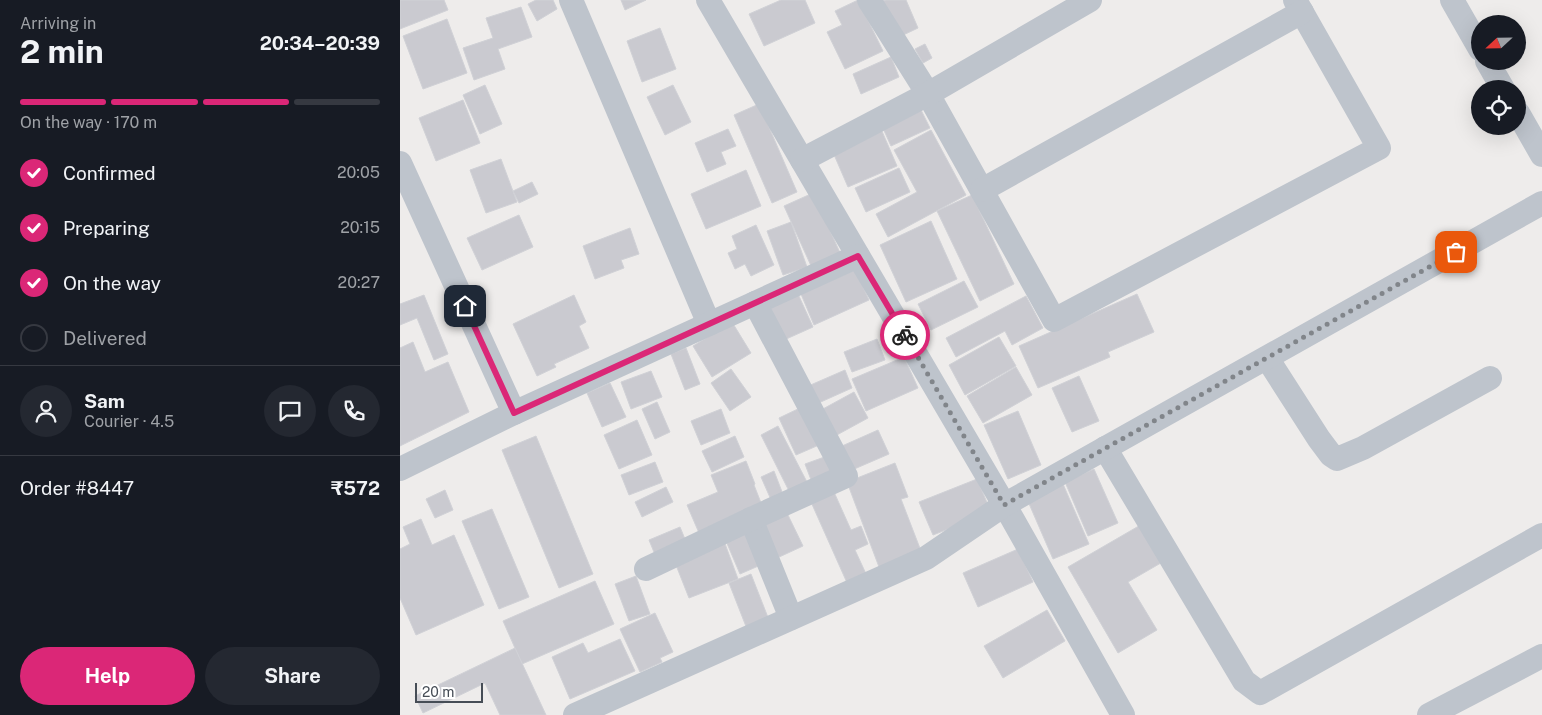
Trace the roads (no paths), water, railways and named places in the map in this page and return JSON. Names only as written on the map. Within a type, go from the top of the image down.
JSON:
[{"type":"street","points":[[571,0],[709,324]]},
{"type":"street","points":[[708,0],[1004,505],[1123,715]]},
{"type":"street","points":[[870,0],[928,94],[1054,320],[1379,148],[1299,6],[982,190]]},
{"type":"street","points":[[802,160],[928,94],[1090,0]]},
{"type":"street","points":[[1452,0],[1471,33]]},
{"type":"street","points":[[1526,127],[1542,155]]},
{"type":"street","points":[[400,163],[514,413]]},
{"type":"street","points":[[575,715],[926,558],[1004,505],[1542,203]]},
{"type":"street","points":[[400,470],[514,413],[858,256]]},
{"type":"street","points":[[646,569],[846,476],[755,303]]},
{"type":"street","points":[[1267,358],[1319,439],[1331,455],[1337,459],[1363,448],[1490,378]]},
{"type":"street","points":[[1105,448],[1244,681],[1260,693],[1542,535]]},
{"type":"street","points":[[751,519],[791,618]]},
{"type":"street","points":[[1430,715],[1542,656]]}]
